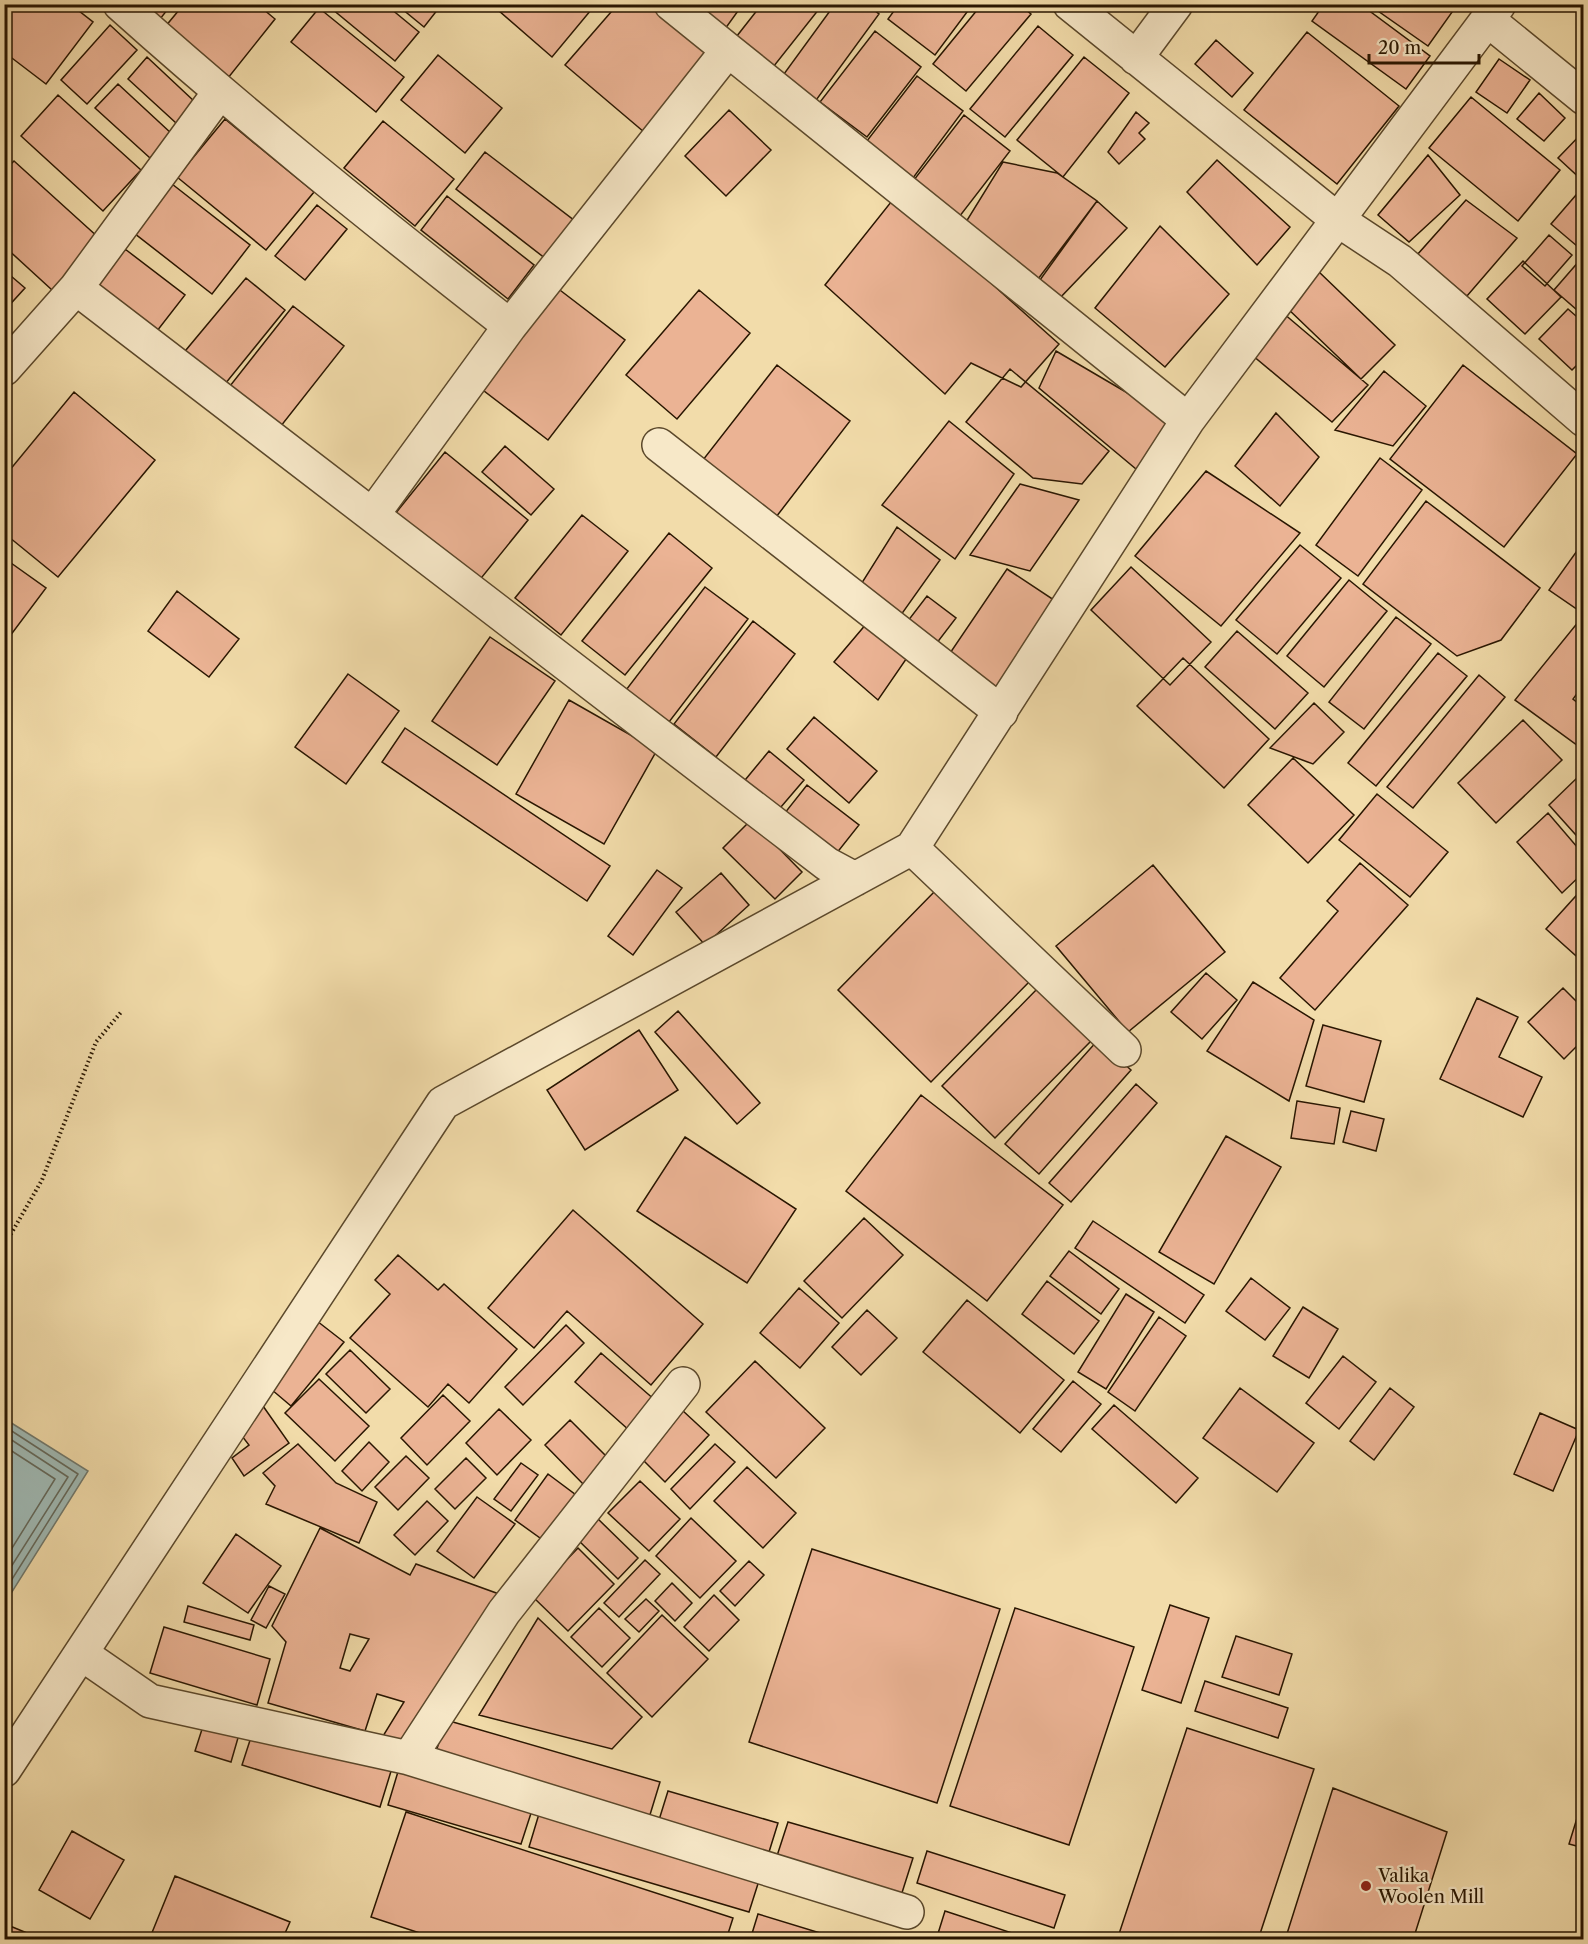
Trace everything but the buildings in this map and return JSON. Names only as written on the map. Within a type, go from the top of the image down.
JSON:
[{"type":"street","points":[[120,4],[219,93],[510,326]]},
{"type":"street","points":[[671,4],[1188,420]]},
{"type":"street","points":[[1070,4],[1338,220],[1400,261],[1584,420]]},
{"type":"street","points":[[1136,58],[1176,4]]},
{"type":"street","points":[[4,1770],[443,1103],[912,848],[1188,420],[1493,12],[1584,98]]},
{"type":"street","points":[[373,514],[510,326],[728,50]]},
{"type":"street","points":[[4,369],[76,288],[219,93]]},
{"type":"street","points":[[76,288],[827,864],[855,879]]},
{"type":"street","points":[[659,445],[1001,712]]},
{"type":"street","points":[[912,848],[1124,1050]]},
{"type":"street","points":[[409,1758],[504,1612],[683,1384]]},
{"type":"street","points":[[82,1654],[150,1701],[409,1758],[907,1912]]},
{"type":"path","points":[[4,1246],[42,1180],[96,1042],[122,1011]]},
{"type":"water","points":[[5,1419],[88,1471],[5,1603]]},
{"type":"place","name":"Valika Woolen Mill","points":[[1366,1886]]}]
